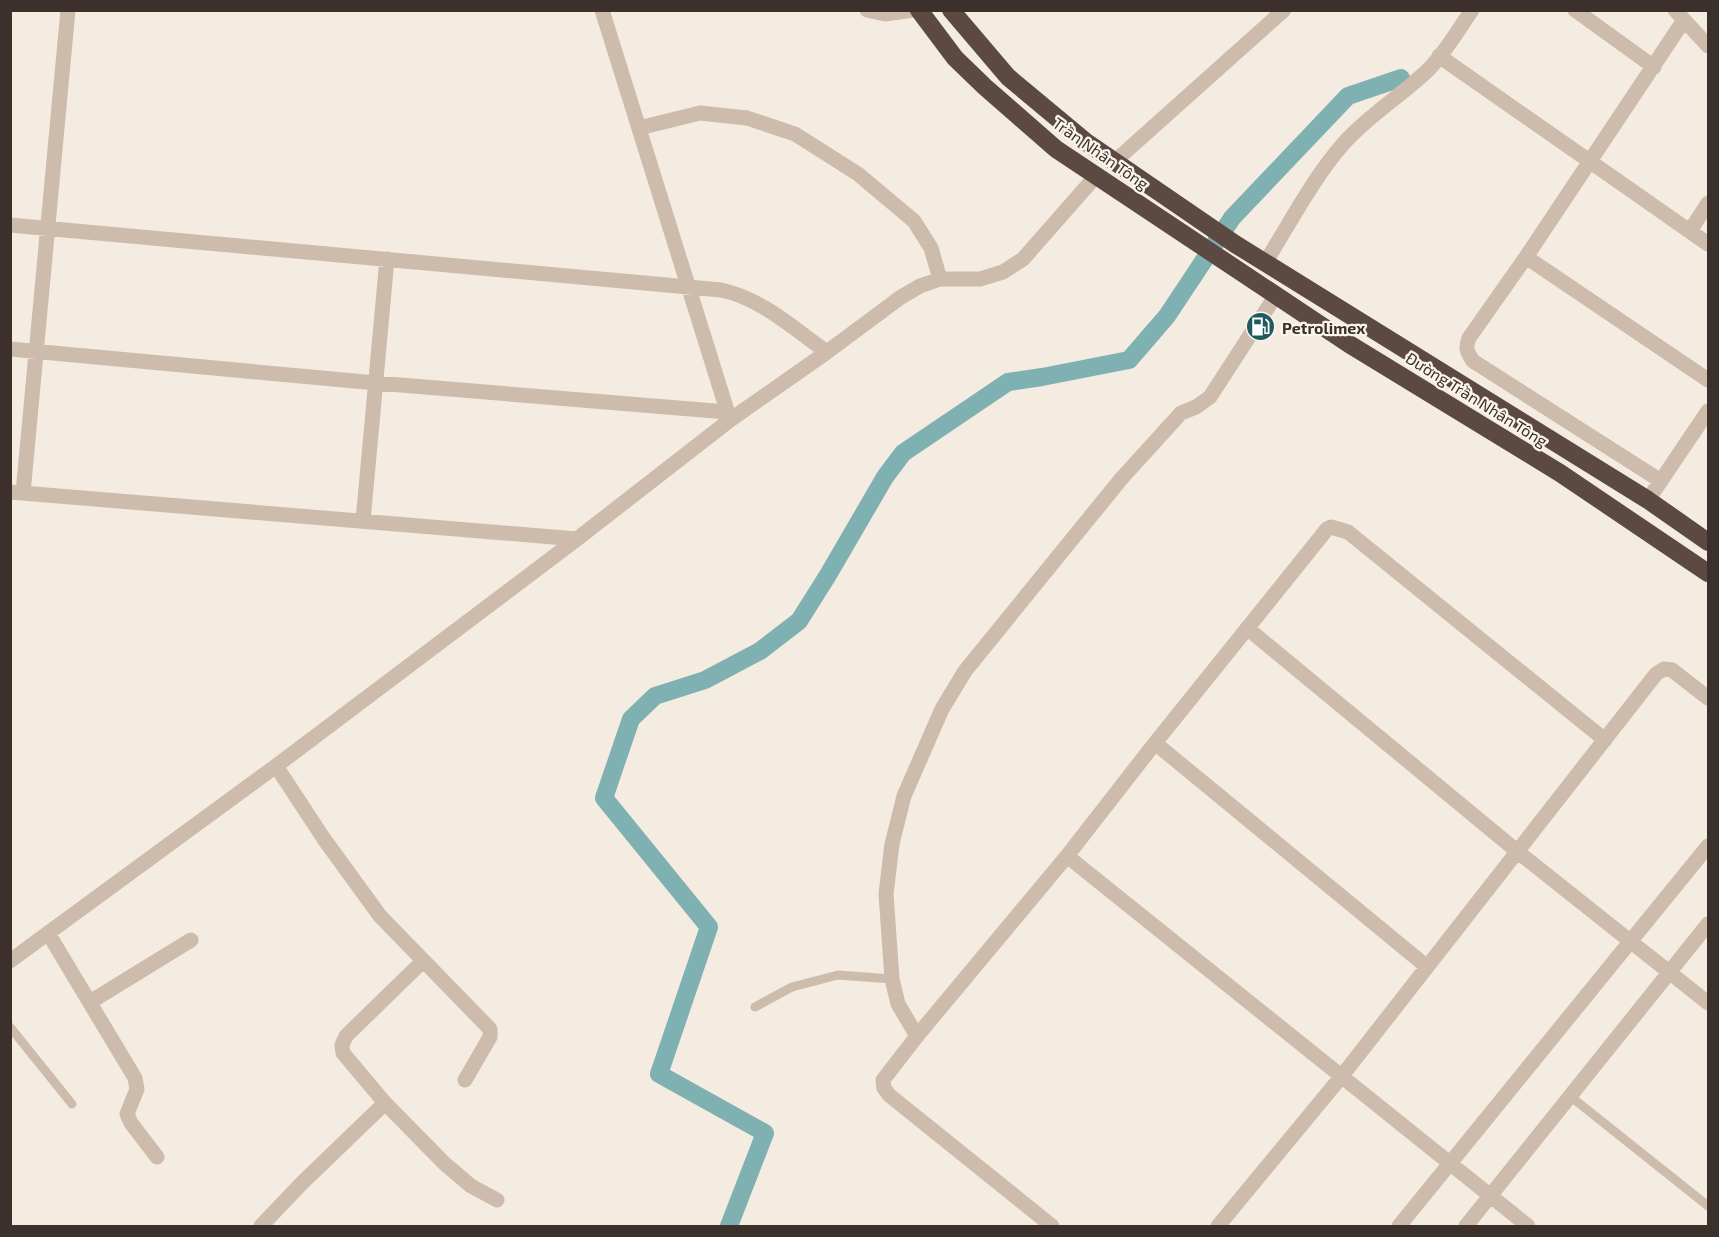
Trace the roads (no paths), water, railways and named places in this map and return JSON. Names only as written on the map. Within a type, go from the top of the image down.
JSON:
[{"type":"highway","name":"Trần Nhân Tông","points":[[919,10],[956,58],[985,87],[1056,149],[1224,261]]},
{"type":"highway","name":"Trần Nhân Tông","points":[[951,10],[1008,77],[1086,142],[1235,244]]},
{"type":"highway","name":"Đường Trần Nhân Tông","points":[[1235,244],[1648,500],[1708,542]]},
{"type":"highway","name":"Đường Trần Nhân Tông","points":[[1224,261],[1359,350],[1560,473],[1708,573]]},
{"type":"highway","points":[[1634,525],[1648,500]]},
{"type":"street","points":[[68,10],[37,351],[17,493],[577,539]]},
{"type":"street","points":[[602,10],[728,416]]},
{"type":"street","points":[[867,10],[885,14],[913,10]]},
{"type":"street","points":[[1114,162],[1284,10]]},
{"type":"street","points":[[1265,263],[1312,186],[1344,143],[1428,69],[1472,10]]},
{"type":"street","points":[[1575,10],[1654,67]]},
{"type":"street","points":[[1661,482],[1473,361],[1466,346],[1469,338],[1654,67],[1680,15],[1708,46]]},
{"type":"street","points":[[1439,57],[1708,244]]},
{"type":"street","points":[[639,128],[700,113],[747,118],[795,134],[858,174],[914,221],[931,248],[940,279]]},
{"type":"street","points":[[10,961],[276,766],[577,539],[728,416],[827,352],[901,297],[920,286],[940,279],[980,279],[1003,272],[1023,259],[1096,176]]},
{"type":"street","points":[[1690,231],[1708,203]]},
{"type":"street","points":[[10,225],[721,290],[752,299],[827,352]]},
{"type":"street","points":[[1526,257],[1708,380]]},
{"type":"street","points":[[363,521],[387,259]]},
{"type":"street","points":[[917,1036],[898,1004],[892,979],[886,894],[892,844],[904,796],[942,709],[965,671],[1121,479],[1180,413],[1210,397],[1276,295]]},
{"type":"street","points":[[10,349],[728,416]]},
{"type":"street","points":[[1648,500],[1708,411]]},
{"type":"street","points":[[1052,1227],[889,1095],[884,1088],[883,1080],[1067,856],[1327,529],[1341,529],[1373,552],[1605,740]]},
{"type":"street","points":[[1247,628],[1518,852],[1708,1003]]},
{"type":"street","points":[[1218,1227],[1341,1077],[1656,674],[1664,669],[1672,670],[1708,698]]},
{"type":"street","points":[[1155,743],[1426,966]]},
{"type":"street","points":[[276,766],[324,839],[380,916],[490,1029],[490,1037],[465,1080]]},
{"type":"street","points":[[1400,1227],[1708,846]]},
{"type":"street","points":[[1067,856],[1528,1227]]},
{"type":"street","points":[[1466,1227],[1708,924]]},
{"type":"street","points":[[48,933],[135,1078],[137,1089],[127,1114],[131,1123],[157,1157]]},
{"type":"street","points":[[90,1002],[191,940]]},
{"type":"street","points":[[423,961],[346,1036],[342,1045],[343,1053],[385,1103],[445,1164],[471,1186],[497,1200]]},
{"type":"street","points":[[261,1227],[302,1183],[385,1103]]},
{"type":"lane","points":[[755,1007],[792,987],[838,975],[892,979]]},
{"type":"lane","points":[[10,1027],[72,1104]]},
{"type":"lane","points":[[1570,1096],[1708,1206]]},
{"type":"waterway","points":[[729,1226],[765,1133],[659,1074],[709,927],[604,798],[631,719],[655,696],[705,680],[760,651],[799,621],[885,477],[903,453],[1008,382],[1129,360],[1167,316],[1232,218],[1348,96],[1401,78]]},
{"type":"place","name":"Petrolimex","points":[[1261,327]]}]
